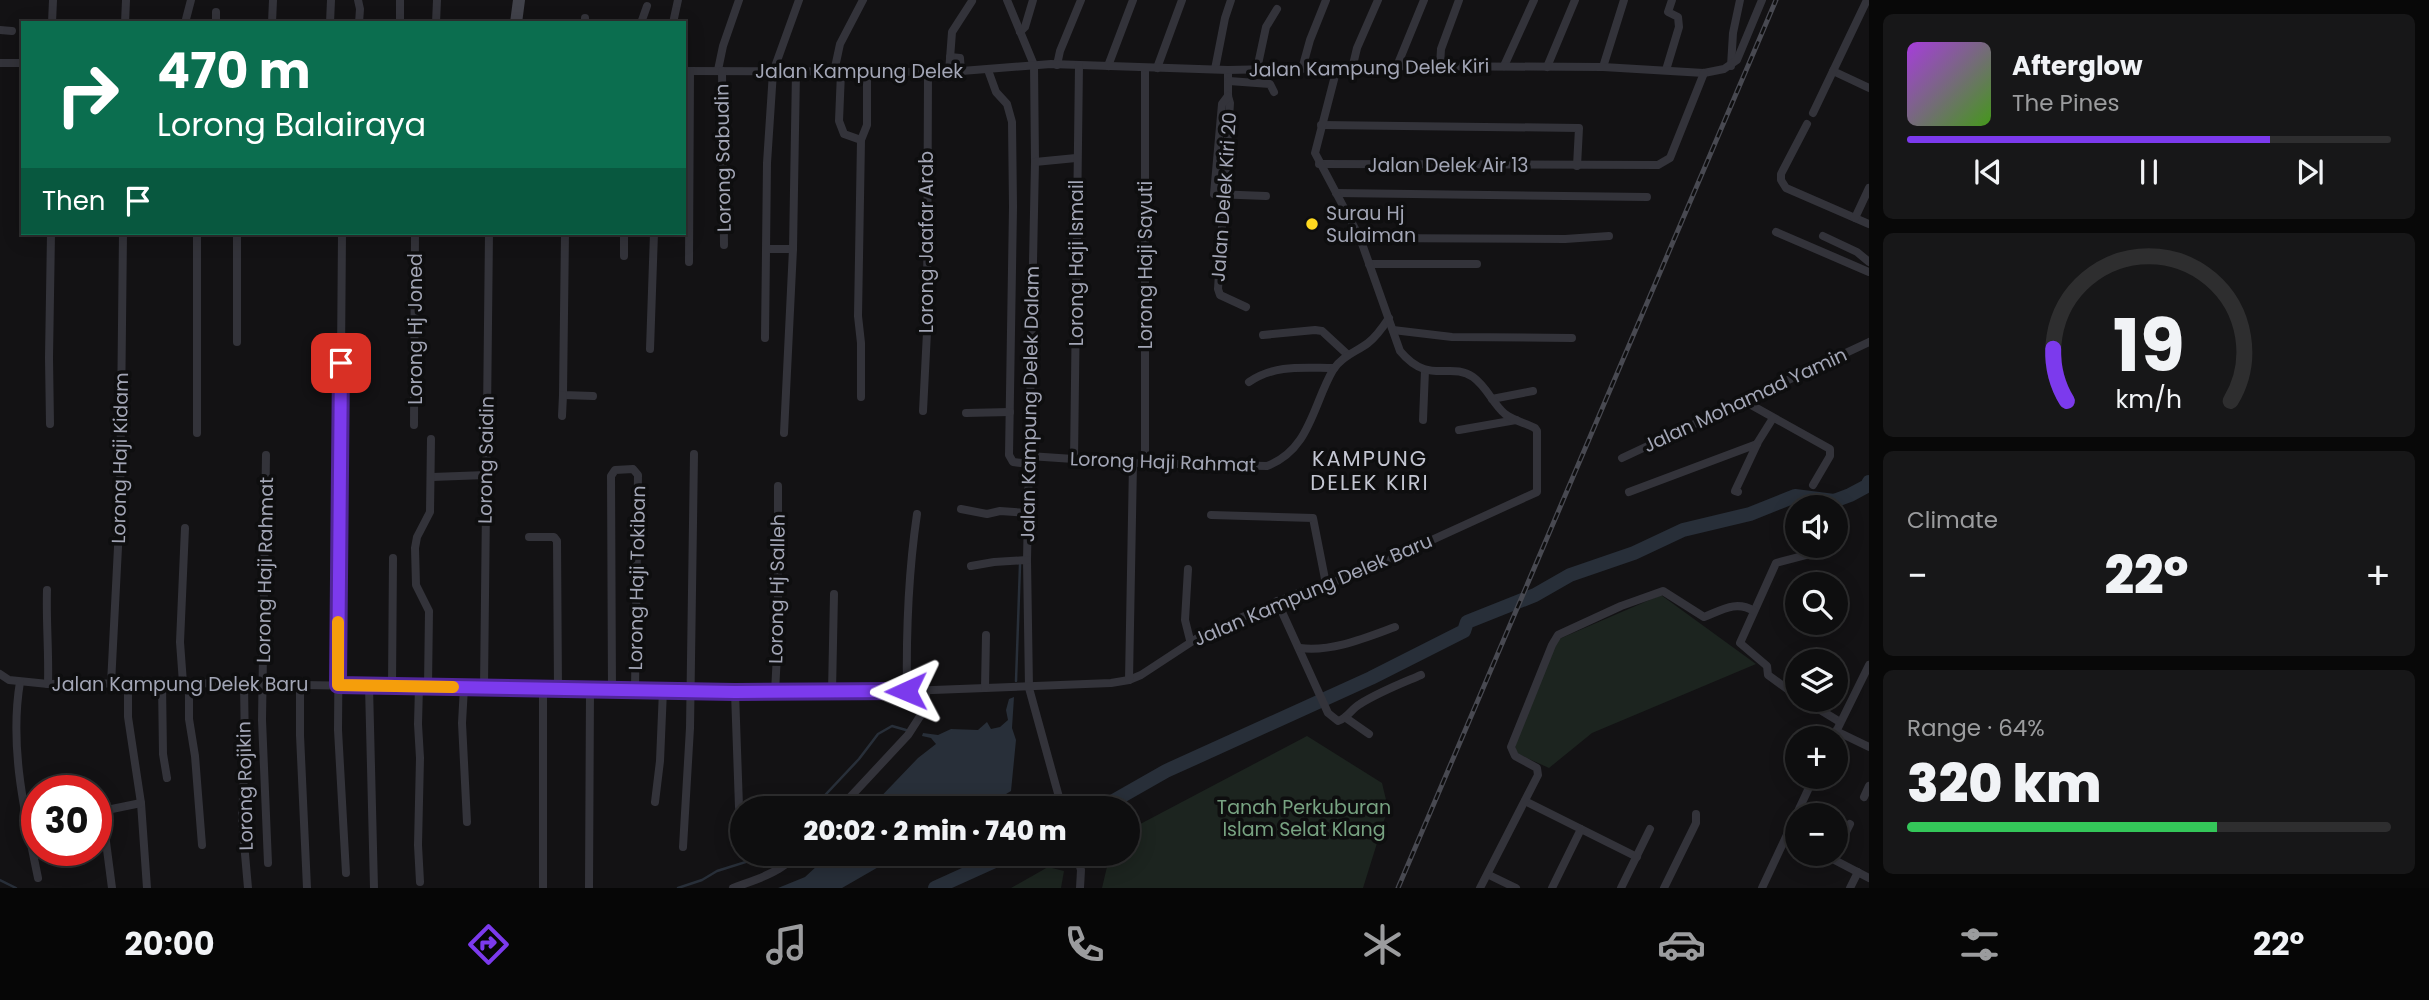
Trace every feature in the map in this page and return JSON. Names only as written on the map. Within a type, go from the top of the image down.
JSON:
[{"type":"street","points":[[52,21],[53,0]]},
{"type":"street","points":[[125,21],[126,0]]},
{"type":"street","points":[[186,21],[191,0]]},
{"type":"street","points":[[272,21],[273,0]]},
{"type":"street","points":[[330,21],[331,0]]},
{"type":"street","points":[[358,0],[359,21]]},
{"type":"street","points":[[400,0],[400,21]]},
{"type":"street","points":[[436,21],[437,0]]},
{"type":"street","points":[[516,21],[519,0]]},
{"type":"street","points":[[673,21],[678,0]]},
{"type":"street","name":"Lorong Sabudin","points":[[724,245],[720,71],[723,46],[739,0]]},
{"type":"street","points":[[765,338],[767,163],[773,72],[799,0]]},
{"type":"street","points":[[861,140],[844,134],[839,121],[837,72],[839,44],[863,0]]},
{"type":"street","name":"Jalan Kampung Delek Dalam","points":[[1007,0],[1034,65],[1035,162],[1026,461],[1028,513],[1023,560],[1029,688],[1059,796]]},
{"type":"street","points":[[1020,32],[1025,27],[1033,0]]},
{"type":"street","points":[[1057,65],[1081,0]]},
{"type":"street","points":[[1108,66],[1133,0]]},
{"type":"street","points":[[1157,68],[1182,0]]},
{"type":"street","points":[[1215,69],[1231,0]]},
{"type":"street","points":[[1301,69],[1326,0]]},
{"type":"street","points":[[1352,69],[1357,48],[1378,0]]},
{"type":"street","points":[[1397,66],[1424,0]]},
{"type":"street","points":[[1440,57],[1459,0]]},
{"type":"street","points":[[1504,66],[1534,0]]},
{"type":"street","points":[[1547,67],[1575,0]]},
{"type":"street","points":[[1603,67],[1625,0]]},
{"type":"street","points":[[1666,70],[1679,27],[1678,18],[1668,12],[1672,0]]},
{"type":"street","points":[[1731,66],[1733,33],[1740,0]]},
{"type":"street","points":[[1704,72],[1731,66],[1737,60],[1762,0]]},
{"type":"street","points":[[1813,113],[1867,0]]},
{"type":"street","points":[[949,72],[952,32],[972,1]]},
{"type":"street","points":[[642,21],[647,6]]},
{"type":"street","points":[[1257,69],[1266,27],[1277,9]]},
{"type":"street","points":[[216,12],[216,21]]},
{"type":"street","points":[[0,30],[12,31]]},
{"type":"street","points":[[950,57],[960,58],[961,72]]},
{"type":"street","name":"Jalan Kampung Delek Kiri","points":[[1034,65],[1352,69],[1397,66],[1440,57],[1504,66],[1704,72]]},
{"type":"street","points":[[0,63],[21,63]]},
{"type":"street","name":"Jalan Kampung Delek","points":[[687,71],[928,73],[988,71],[1034,65]]},
{"type":"street","name":"Lorong Haji Ismail","points":[[1074,460],[1079,65]]},
{"type":"street","name":"Lorong Haji Sayuti","points":[[1145,68],[1145,463]]},
{"type":"street","points":[[1337,68],[1315,153],[1360,238],[1399,351],[1407,360],[1425,370],[1472,376],[1505,414],[1516,420]]},
{"type":"street","name":"Jalan Delek Kiri 20","points":[[1228,69],[1230,103],[1218,289],[1220,295],[1246,307]]},
{"type":"street","points":[[687,71],[689,262]]},
{"type":"street","points":[[988,71],[996,92],[1007,104],[1012,122],[1010,460],[1026,461]]},
{"type":"street","points":[[1833,71],[1869,88]]},
{"type":"street","points":[[784,433],[793,249],[796,72]]},
{"type":"street","points":[[861,397],[858,316],[861,140],[867,125],[867,72]]},
{"type":"street","name":"Jalan Delek Air 13","points":[[1319,164],[1658,165],[1670,158],[1704,72]]},
{"type":"street","name":"Lorong Jaafar Arab","points":[[923,411],[927,332],[928,73]]},
{"type":"street","points":[[1229,81],[1270,85],[1274,92]]},
{"type":"street","name":"Jalan Delek Kiri 20","points":[[1224,195],[1214,194],[1222,104],[1228,96]]},
{"type":"street","points":[[1807,124],[1781,174],[1783,184],[1786,188],[1869,224]]},
{"type":"street","points":[[1321,125],[1579,128],[1577,166]]},
{"type":"street","points":[[1035,162],[1076,158]]},
{"type":"street","points":[[1854,218],[1869,188]]},
{"type":"street","points":[[1336,193],[1647,197]]},
{"type":"street","points":[[1224,195],[1266,196]]},
{"type":"street","points":[[1776,232],[1869,272]]},
{"type":"street","points":[[50,424],[51,235]]},
{"type":"street","name":"Lorong Haji Kidam","points":[[111,684],[121,495],[123,235]]},
{"type":"street","points":[[197,235],[197,432]]},
{"type":"street","points":[[237,235],[237,342]]},
{"type":"street","points":[[342,235],[338,685],[342,835],[346,873]]},
{"type":"street","name":"Lorong Hj Joned","points":[[414,425],[415,235]]},
{"type":"street","name":"Lorong Saidin","points":[[484,687],[489,235]]},
{"type":"street","points":[[562,416],[565,235]]},
{"type":"street","points":[[624,235],[624,256]]},
{"type":"street","points":[[650,349],[654,235]]},
{"type":"street","points":[[1360,238],[1565,239],[1609,236]]},
{"type":"street","points":[[1823,236],[1857,252],[1869,262]]},
{"type":"street","points":[[767,249],[793,249]]},
{"type":"street","points":[[1369,264],[1477,264]]},
{"type":"street","name":"Lorong Haji Rahmat","points":[[1026,461],[1267,466],[1283,458],[1298,444],[1307,430],[1334,368],[1348,355],[1368,344],[1389,318]]},
{"type":"street","points":[[1393,330],[1452,337],[1572,338]]},
{"type":"street","points":[[1263,335],[1322,331],[1348,355]]},
{"type":"street","name":"Jalan Mohamad Yamin","points":[[1622,458],[1869,341]]},
{"type":"street","points":[[1249,382],[1278,369],[1334,368]]},
{"type":"street","points":[[1423,420],[1425,370]]},
{"type":"street","points":[[1492,399],[1533,391]]},
{"type":"street","points":[[563,395],[593,396]]},
{"type":"street","points":[[1744,401],[1830,449],[1830,456],[1813,485]]},
{"type":"street","points":[[966,413],[1010,412]]},
{"type":"street","points":[[1738,492],[1735,491],[1757,444],[1773,418]]},
{"type":"street","points":[[1459,430],[1516,420]]},
{"type":"street","name":"Jalan Kampung Delek Baru","points":[[0,674],[9,680],[48,684],[186,683],[735,692],[1029,688],[1129,680],[1190,640],[1278,601],[1353,576],[1537,492],[1537,431],[1516,420]]},
{"type":"street","points":[[420,882],[418,724],[424,686],[429,611],[416,585],[415,548],[417,537],[430,512],[431,439]]},
{"type":"street","points":[[1629,492],[1757,444]]},
{"type":"street","points":[[683,847],[694,617],[694,454]]},
{"type":"street","name":"Lorong Haji Rahmat","points":[[266,455],[263,684],[264,821],[268,863]]},
{"type":"street","points":[[1129,680],[1132,463]]},
{"type":"street","name":"Lorong Haji Tokiban","points":[[612,690],[611,476],[615,470],[633,469],[638,475],[635,690]]},
{"type":"street","points":[[432,478],[486,475]]},
{"type":"street","name":"Lorong Hj Salleh","points":[[775,692],[778,635],[778,486]]},
{"type":"street","points":[[961,509],[987,514],[1000,511],[1028,513]]},
{"type":"street","points":[[906,691],[906,608],[917,514]]},
{"type":"street","points":[[1211,515],[1313,518],[1326,584]]},
{"type":"street","points":[[185,528],[180,642],[195,756],[202,845]]},
{"type":"street","points":[[529,537],[554,537],[557,541],[558,690]]},
{"type":"street","points":[[392,686],[393,558]]},
{"type":"street","points":[[1785,688],[1768,675],[1767,666],[1740,643],[1776,563],[1795,558]]},
{"type":"street","points":[[971,566],[1023,560]]},
{"type":"street","points":[[1188,569],[1185,620],[1190,640]]},
{"type":"street","points":[[47,590],[46,617],[50,644],[48,684]]},
{"type":"street","points":[[1480,888],[1538,775],[1537,768],[1512,752],[1515,736],[1558,635],[1621,606],[1663,591],[1704,617],[1737,605],[1744,605],[1754,611]]},
{"type":"street","points":[[832,692],[834,594]]},
{"type":"street","points":[[1278,601],[1328,713],[1338,721],[1346,718],[1356,706],[1381,692],[1421,676]]},
{"type":"street","points":[[1300,648],[1314,650],[1328,647],[1395,627]]},
{"type":"street","points":[[985,688],[986,635]]},
{"type":"street","points":[[1838,726],[1869,665]]},
{"type":"street","points":[[20,682],[16,707],[17,747],[26,818],[38,878]]},
{"type":"street","points":[[128,684],[128,717],[141,803],[148,888]]},
{"type":"street","points":[[162,684],[163,754],[167,778]]},
{"type":"street","name":"Lorong Rojikin","points":[[244,684],[242,820],[248,888]]},
{"type":"street","points":[[300,685],[307,888]]},
{"type":"street","points":[[369,686],[374,888]]},
{"type":"street","points":[[464,687],[462,723],[467,822]]},
{"type":"street","points":[[542,688],[543,888]]},
{"type":"street","points":[[589,888],[590,690]]},
{"type":"street","points":[[655,802],[663,690]]},
{"type":"street","points":[[851,796],[908,736],[926,707],[926,690]]},
{"type":"street","points":[[735,692],[739,796]]},
{"type":"street","points":[[1816,712],[1831,726]]},
{"type":"street","points":[[1346,718],[1368,734]]},
{"type":"street","points":[[1848,737],[1869,747]]},
{"type":"street","points":[[1864,797],[1869,786]]},
{"type":"street","points":[[1525,801],[1637,857]]},
{"type":"street","points":[[112,888],[102,811],[141,803]]},
{"type":"street","points":[[1664,888],[1696,823],[1696,814]]},
{"type":"street","points":[[1848,828],[1850,824]]},
{"type":"street","points":[[1552,888],[1581,828]]},
{"type":"street","points":[[1621,888],[1650,829]]},
{"type":"street","points":[[1762,888],[1785,839]]},
{"type":"street","points":[[1848,865],[1869,878]]},
{"type":"street","points":[[733,888],[773,873],[784,866]]},
{"type":"street","points":[[1080,866],[1080,888]]},
{"type":"street","points":[[1850,888],[1858,872]]},
{"type":"street","points":[[1489,875],[1516,888]]},
{"type":"green space","points":[[1661,595],[1756,664],[1592,733],[1549,768],[1516,753],[1515,744],[1554,645],[1559,639]]},
{"type":"green space","name":"Tanah Perkuburan Islam Selat Klang","points":[[1307,736],[1382,783],[1388,808],[1363,888],[1102,888],[1107,866],[1140,866],[1140,824]]},
{"type":"green space","points":[[1048,867],[1064,871],[1061,888],[1011,888]]},
{"type":"shaded area","points":[[1014,697],[1012,728],[1016,740],[1011,791],[1003,796],[882,796],[918,758],[936,744],[931,738],[922,736],[923,733],[938,735],[951,729],[978,730],[987,722],[991,729],[1000,727],[1008,720],[1006,710],[1009,699]]},
{"type":"shaded area","points":[[817,866],[880,866],[842,888],[778,888],[805,877]]},
{"type":"waterway","points":[[1122,796],[1166,771],[1371,678],[1464,631],[1467,622],[1535,595],[1570,575],[1634,553],[1683,530],[1750,514],[1795,496],[1834,501],[1867,486],[1869,482]]},
{"type":"waterway","points":[[1016,681],[1020,565]]},
{"type":"waterway","points":[[824,796],[878,734],[892,726],[906,730]]},
{"type":"waterway","points":[[678,888],[733,866]]},
{"type":"waterway","points":[[935,888],[984,866]]},
{"type":"waterway","points":[[0,880],[16,888]]},
{"type":"railway","points":[[1398,888],[1776,0]]},
{"type":"slow traffic","points":[[338,622],[338,685],[453,687]]},
{"type":"place","name":"Surau Hj Sulaiman","points":[[1312,224]]},
{"type":"district","name":"KAMPUNG DELEK KIRI","points":[[1370,470]]},
{"type":"route","points":[[341,363],[338,685],[735,692],[906,691]]}]
